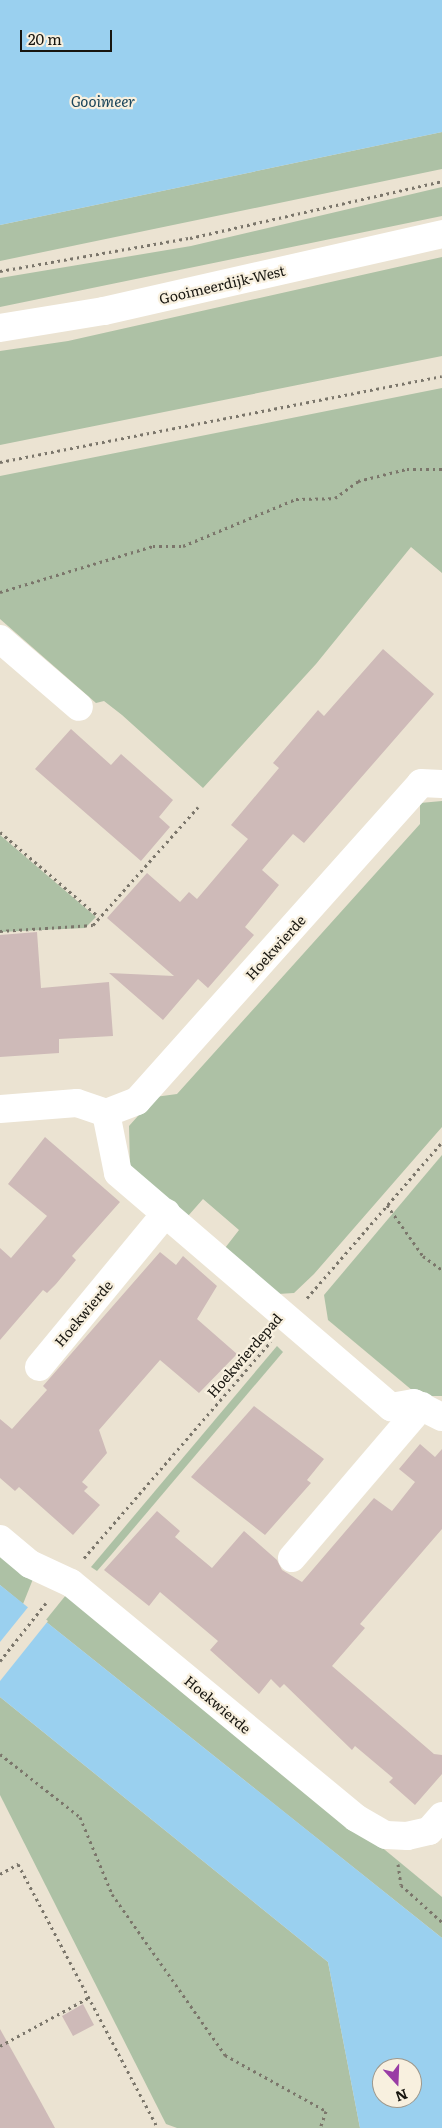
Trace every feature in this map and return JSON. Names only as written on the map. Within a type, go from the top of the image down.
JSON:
[{"type":"street","name":"Gooimeerdijk-West","points":[[0,328],[104,311],[442,234]]},
{"type":"street","points":[[0,639],[79,707]]},
{"type":"street","name":"Hoekwierde","points":[[106,1113],[137,1101],[421,783],[442,784]]},
{"type":"street","points":[[0,1109],[77,1103],[106,1113],[118,1173],[290,1318],[391,1407],[414,1403],[432,1412],[292,1558]]},
{"type":"street","name":"Hoekwierde","points":[[39,1367],[166,1213]]},
{"type":"street","name":"Hoekwierde","points":[[0,1539],[63,1583],[71,1583],[356,1818],[395,1836]]},
{"type":"street","points":[[395,1836],[429,1831],[442,1816]]},
{"type":"path","points":[[0,271],[190,238],[442,181]]},
{"type":"path","points":[[0,462],[442,376]]},
{"type":"path","points":[[0,592],[153,546],[183,546],[296,498],[335,498],[358,481],[407,469],[442,469]]},
{"type":"path","points":[[0,931],[92,925],[198,807]]},
{"type":"path","points":[[0,832],[99,917]]},
{"type":"path","name":"Hoekwierdepad","points":[[63,1583],[442,1142]]},
{"type":"path","points":[[387,1206],[423,1256],[442,1270]]},
{"type":"path","points":[[0,1661],[38,1613]]},
{"type":"path","points":[[0,1754],[80,1817],[112,1894],[225,2055],[326,2111],[320,2128]]},
{"type":"path","points":[[395,1836],[401,1886],[442,1922]]},
{"type":"path","points":[[0,1874],[18,1864],[158,2128]]},
{"type":"path","points":[[0,2046],[90,1997]]},
{"type":"green space","points":[[442,132],[442,169],[0,261],[0,225]]},
{"type":"green space","points":[[442,187],[442,216],[0,307],[0,278],[191,246]]},
{"type":"green space","points":[[442,257],[442,356],[0,445],[0,351],[68,341]]},
{"type":"green space","points":[[442,388],[442,573],[411,547],[316,664],[203,788],[122,715],[104,701],[96,703],[0,619],[0,476]]},
{"type":"green space","points":[[442,801],[442,1127],[314,1274],[294,1293],[278,1294],[225,1248],[239,1230],[203,1199],[188,1216],[130,1167],[129,1126],[155,1097],[177,1094],[420,824],[420,803]]},
{"type":"green space","points":[[0,835],[96,917],[85,928],[0,932]]},
{"type":"green space","points":[[442,1155],[442,1396],[419,1396],[328,1320],[324,1295]]},
{"type":"green space","points":[[277,1346],[283,1352],[97,1571],[91,1567]]},
{"type":"green space","points":[[0,1547],[35,1574],[23,1604],[0,1585]]},
{"type":"green space","points":[[70,1590],[442,1897],[442,1938],[45,1621]]},
{"type":"green space","points":[[0,1697],[328,1962],[360,2128],[177,2128],[166,2124],[0,1795]]},
{"type":"water","name":"Gooimeer","points":[[0,0],[442,0],[442,132],[0,225]]},
{"type":"water","points":[[0,1585],[442,1938],[442,2128],[360,2128],[328,1962],[0,1697]]},
{"type":"pier","points":[[29,1606],[48,1621],[0,1681],[0,1642]]},
{"type":"building","points":[[383,649],[434,694],[304,843],[293,834],[262,870],[279,885],[245,927],[254,935],[208,988],[198,979],[163,1020],[109,973],[174,976],[107,918],[147,873],[180,902],[189,892],[197,899],[248,839],[231,825],[279,768],[273,763],[318,710],[324,716]]},
{"type":"building","points":[[71,729],[111,765],[121,754],[173,800],[159,817],[170,827],[141,861],[35,769]]},
{"type":"building","points":[[37,932],[41,988],[109,982],[113,1036],[59,1039],[59,1053],[0,1057],[0,935]]},
{"type":"building","points":[[45,1137],[120,1202],[72,1256],[76,1260],[56,1284],[47,1293],[43,1290],[0,1340],[0,1248],[11,1258],[47,1216],[8,1184]]},
{"type":"building","points":[[160,1252],[176,1265],[183,1256],[217,1286],[197,1319],[237,1354],[199,1393],[160,1360],[99,1430],[107,1453],[82,1482],[88,1487],[84,1491],[100,1505],[73,1535],[19,1487],[15,1491],[0,1478],[0,1419],[12,1429],[47,1390],[43,1386]]},
{"type":"building","points":[[254,1406],[324,1459],[307,1480],[311,1483],[265,1535],[191,1477]]},
{"type":"building","points":[[420,1444],[435,1457],[442,1449],[442,1529],[360,1624],[365,1628],[332,1666],[434,1754],[442,1755],[442,1774],[415,1805],[389,1782],[393,1778],[355,1746],[352,1750],[284,1684],[280,1688],[271,1679],[259,1694],[210,1650],[218,1641],[160,1592],[149,1606],[104,1570],[157,1511],[180,1531],[175,1537],[212,1568],[244,1531],[277,1560],[282,1570],[302,1582],[374,1498],[392,1511],[415,1482],[399,1469]]},
{"type":"building","points":[[83,2004],[94,2025],[73,2036],[62,2016]]},
{"type":"building","points":[[0,2029],[37,2095],[55,2128],[0,2128]]}]
